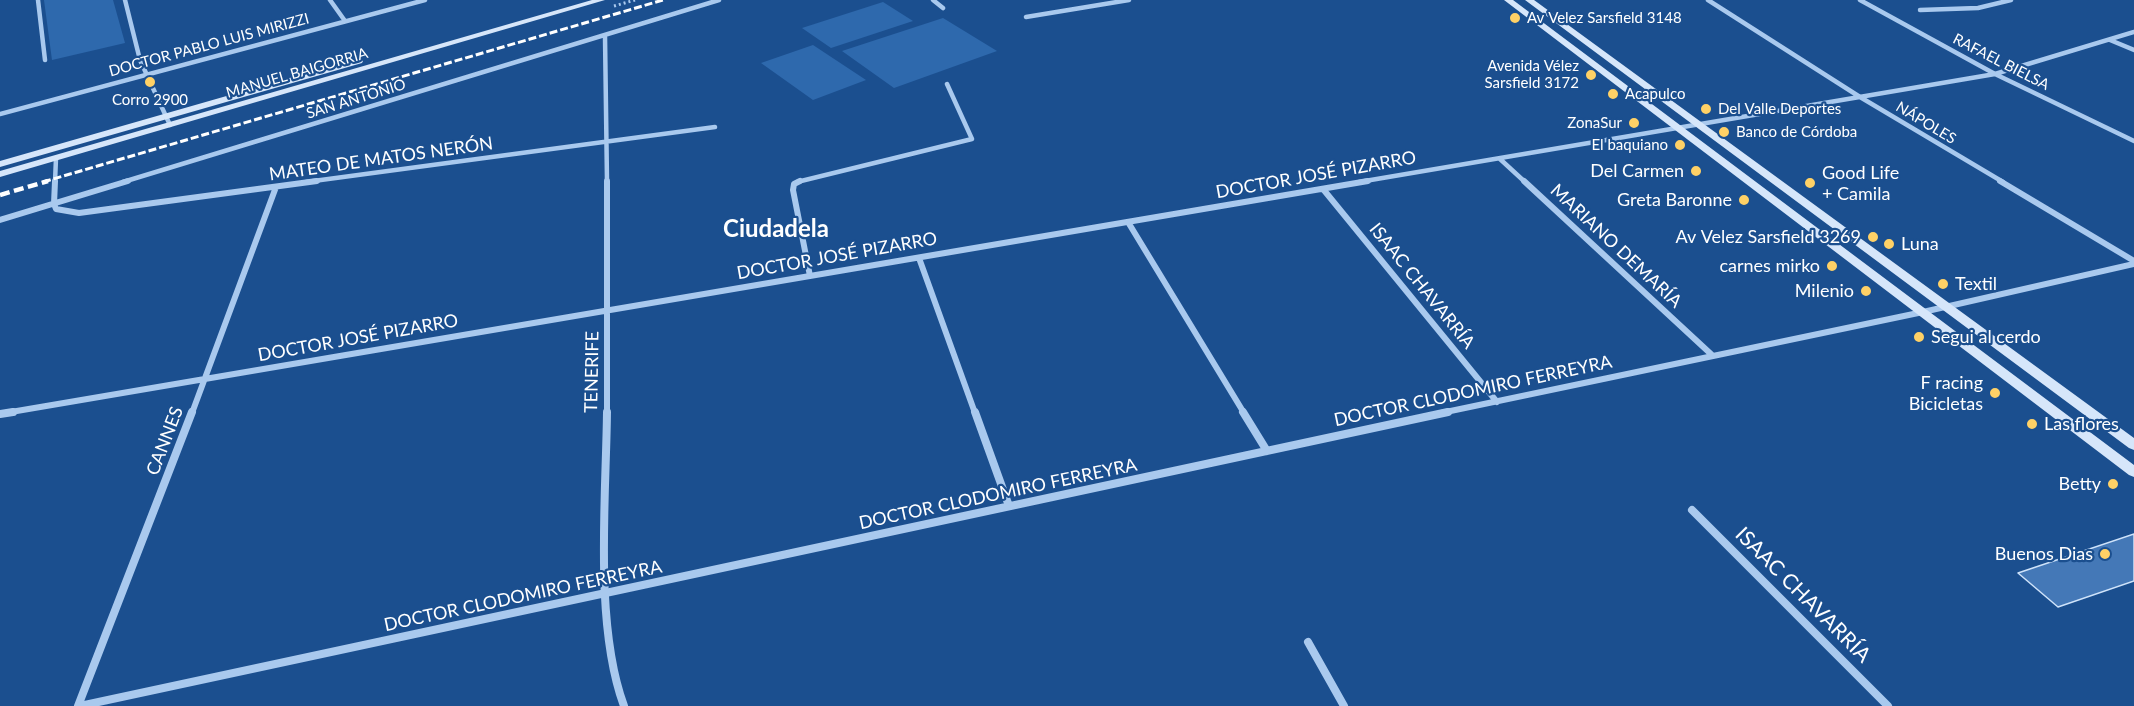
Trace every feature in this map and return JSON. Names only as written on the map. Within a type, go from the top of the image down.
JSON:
[{"type":"main road","name":"MANUEL BAIGORRIA","points":[[168,121],[576,0]]},
{"type":"main road","name":"MANUEL BAIGORRIA","points":[[0,174],[56,153],[601,0]]},
{"type":"main road","points":[[1508,0],[2134,472]]},
{"type":"main road","points":[[1529,0],[2134,445]]},
{"type":"main road","name":"MANUEL BAIGORRIA","points":[[0,164],[56,153]]},
{"type":"street","points":[[38,0],[45,60]]},
{"type":"street","points":[[125,0],[146,75],[168,121]]},
{"type":"street","points":[[330,0],[345,21]]},
{"type":"street","name":"DOCTOR PABLO LUIS MIRIZZI","points":[[0,114],[425,0]]},
{"type":"street","name":"SAN ANTONIO","points":[[0,220],[719,0]]},
{"type":"street","points":[[933,0],[943,8]]},
{"type":"street","points":[[1026,17],[1128,0]]},
{"type":"street","name":"NÁPOLES","points":[[1708,0],[1860,97],[2134,263]]},
{"type":"street","name":"RAFAEL BIELSA","points":[[1860,0],[1995,74],[2134,141]]},
{"type":"street","points":[[1920,10],[1978,8],[2011,0]]},
{"type":"street","name":"DOCTOR JOSÉ PIZARRO","points":[[0,414],[1995,74],[2134,32]]},
{"type":"street","name":"TENERIFE","points":[[605,36],[604,142],[608,310],[605,595],[615,682],[624,706]]},
{"type":"street","points":[[2110,40],[2134,50]]},
{"type":"street","points":[[810,276],[793,190],[794,184],[804,179],[964,143],[972,139],[947,84]]},
{"type":"street","name":"MATEO DE MATOS NERÓN","points":[[54,204],[56,209],[64,212],[79,213],[715,127]]},
{"type":"street","points":[[54,204],[57,178],[56,153]]},
{"type":"street","name":"MARIANO DEMARÍA","points":[[1500,159],[1712,355]]},
{"type":"street","name":"CANNES","points":[[79,706],[276,187]]},
{"type":"street","name":"ISAAC CHAVARRÍA","points":[[1323,189],[1497,402]]},
{"type":"street","points":[[1128,222],[1267,451]]},
{"type":"street","points":[[919,258],[1009,506]]},
{"type":"street","name":"DOCTOR CLODOMIRO FERREYRA","points":[[79,706],[605,595],[1712,355],[1948,307],[2134,263]]},
{"type":"street","name":"ISAAC CHAVARRÍA","points":[[1692,510],[1888,706]]},
{"type":"street","points":[[1308,642],[1344,706]]},
{"type":"shaded area","points":[[44,0],[113,0],[125,43],[52,60]]},
{"type":"shaded area","points":[[883,2],[913,21],[831,48],[802,28]]},
{"type":"shaded area","points":[[943,18],[997,51],[894,88],[842,51]]},
{"type":"shaded area","points":[[813,45],[866,80],[813,100],[761,63]]},
{"type":"building","name":"Buenos Dias","points":[[2134,534],[2134,581],[2058,607],[2018,573]]},
{"type":"railway","points":[[43,182],[663,0]]},
{"type":"railway","points":[[0,195],[48,181]]},
{"type":"place","name":"Av Velez Sarsfield 3148","points":[[1515,18]]},
{"type":"place","name":"Avenida Vélez Sarsfield 3172","points":[[1591,75]]},
{"type":"place","name":"Corro 2900","points":[[150,82]]},
{"type":"place","name":"Acapulco","points":[[1613,94]]},
{"type":"place","name":"Del Valle Deportes","points":[[1706,109]]},
{"type":"place","name":"ZonaSur","points":[[1634,123]]},
{"type":"place","name":"Banco de Córdoba","points":[[1724,132]]},
{"type":"place","name":"El baquiano","points":[[1680,145]]},
{"type":"place","name":"Del Carmen","points":[[1696,171]]},
{"type":"place","name":"Good Life + Camila","points":[[1810,183]]},
{"type":"place","name":"Greta Baronne","points":[[1744,200]]},
{"type":"place","name":"Av Velez Sarsfield 3269","points":[[1873,237]]},
{"type":"place","name":"Luna","points":[[1889,244]]},
{"type":"place","name":"carnes mirko","points":[[1832,266]]},
{"type":"place","name":"Textil","points":[[1943,284]]},
{"type":"place","name":"Milenio","points":[[1866,291]]},
{"type":"place","name":"Segui al cerdo","points":[[1919,337]]},
{"type":"place","name":"F racing Bicicletas","points":[[1995,393]]},
{"type":"place","name":"Las flores","points":[[2032,424]]},
{"type":"place","name":"Betty","points":[[2113,484]]},
{"type":"place","name":"Buenos Dias","points":[[2105,554]]},
{"type":"district","name":"Ciudadela","points":[[776,229]]}]
